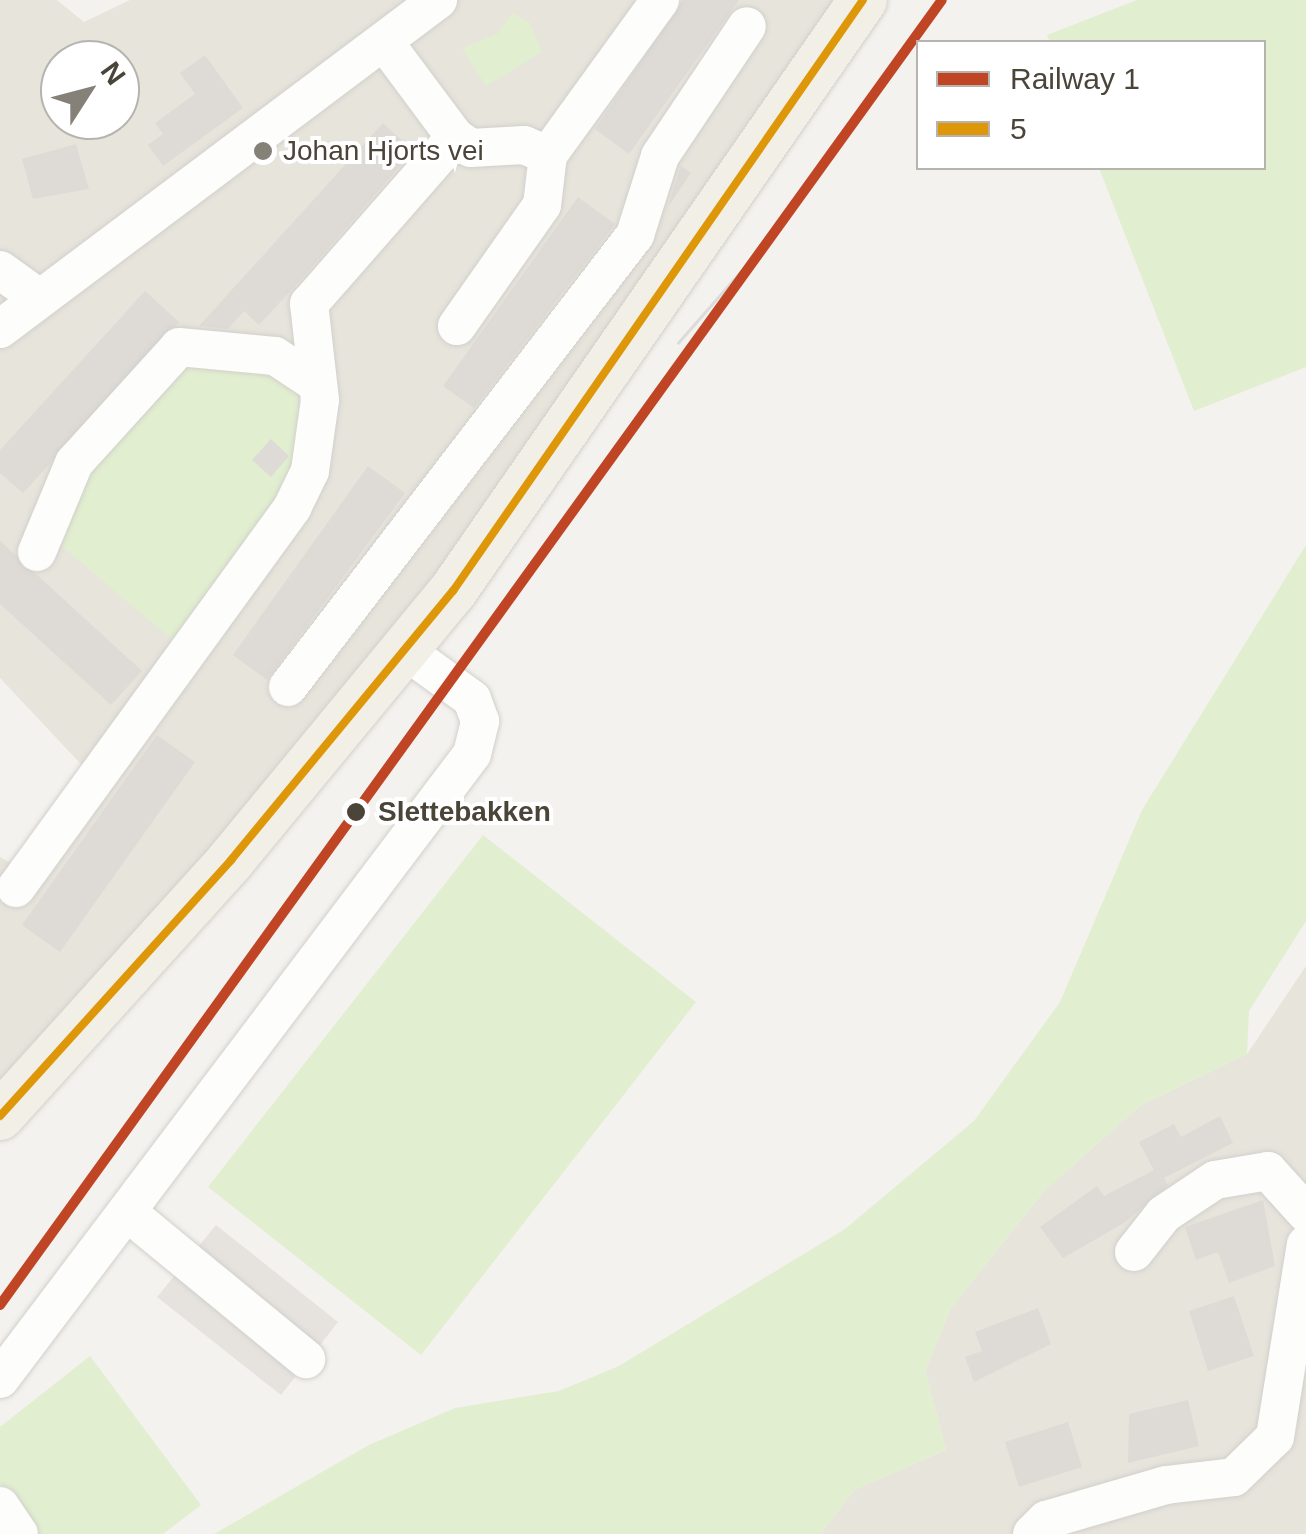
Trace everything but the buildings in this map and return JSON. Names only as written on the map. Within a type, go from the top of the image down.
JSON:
[{"type":"main road","points":[[0,1116],[406,651],[622,356],[863,0]]},
{"type":"street","points":[[0,329],[385,44],[438,0]]},
{"type":"street","points":[[457,326],[542,204],[548,155],[660,0]]},
{"type":"street","points":[[288,687],[635,235],[660,156],[746,26]]},
{"type":"street","points":[[385,44],[455,138],[471,148],[524,145],[548,155]]},
{"type":"street","points":[[16,888],[292,508],[316,446],[316,383],[308,304],[455,138]]},
{"type":"street","points":[[0,270],[39,298]]},
{"type":"street","points":[[38,552],[74,463],[179,347],[276,356],[316,383]]},
{"type":"street","points":[[0,1379],[472,754],[480,721],[472,699],[406,651]]},
{"type":"street","points":[[1134,1252],[1164,1214],[1215,1180],[1268,1171],[1306,1213]]},
{"type":"street","points":[[127,1212],[306,1359]]},
{"type":"street","points":[[1032,1534],[1046,1520],[1166,1485],[1234,1477],[1275,1437],[1306,1244]]},
{"type":"street","points":[[0,1506],[19,1534]]},
{"type":"shaded area","points":[[0,0],[57,0],[84,22],[130,0],[854,0],[328,753],[0,1115],[0,857],[31,874],[109,794],[0,678]]},
{"type":"shaded area","points":[[1306,966],[1306,1534],[821,1534],[854,1490],[946,1450],[925,1371],[951,1308],[1044,1191],[1141,1105],[1247,1054]]},
{"type":"shaded area","points":[[216,1225],[338,1322],[281,1395],[157,1297]]},
{"type":"green space","points":[[1137,0],[1306,0],[1306,367],[1194,411],[1100,170],[1266,170],[1266,40],[1049,40],[1047,35]]},
{"type":"green space","points":[[513,13],[530,23],[542,52],[486,86],[462,48],[497,34]]},
{"type":"green space","points":[[184,358],[281,372],[298,396],[300,460],[176,643],[43,530]]},
{"type":"green space","points":[[1306,545],[1306,921],[1249,1011],[1247,1054],[1141,1105],[1044,1191],[951,1308],[925,1371],[946,1450],[854,1490],[821,1534],[214,1534],[369,1445],[455,1408],[559,1391],[619,1366],[845,1229],[974,1121],[1060,1002],[1142,810]]},
{"type":"green space","points":[[483,835],[696,1002],[421,1355],[208,1187]]},
{"type":"green space","points":[[90,1356],[201,1505],[163,1534],[35,1534],[0,1484],[0,1427]]},
{"type":"tram line","points":[[678,343],[776,231]]},
{"type":"rail line","name":"1","points":[[0,1305],[942,0]]},
{"type":"transit line","name":"5","points":[[0,1116],[231,860],[453,591],[863,0]]},
{"type":"place","name":"Johan Hjorts vei","points":[[263,151]]},
{"type":"place","name":"Slettebakken","points":[[356,812]]}]
